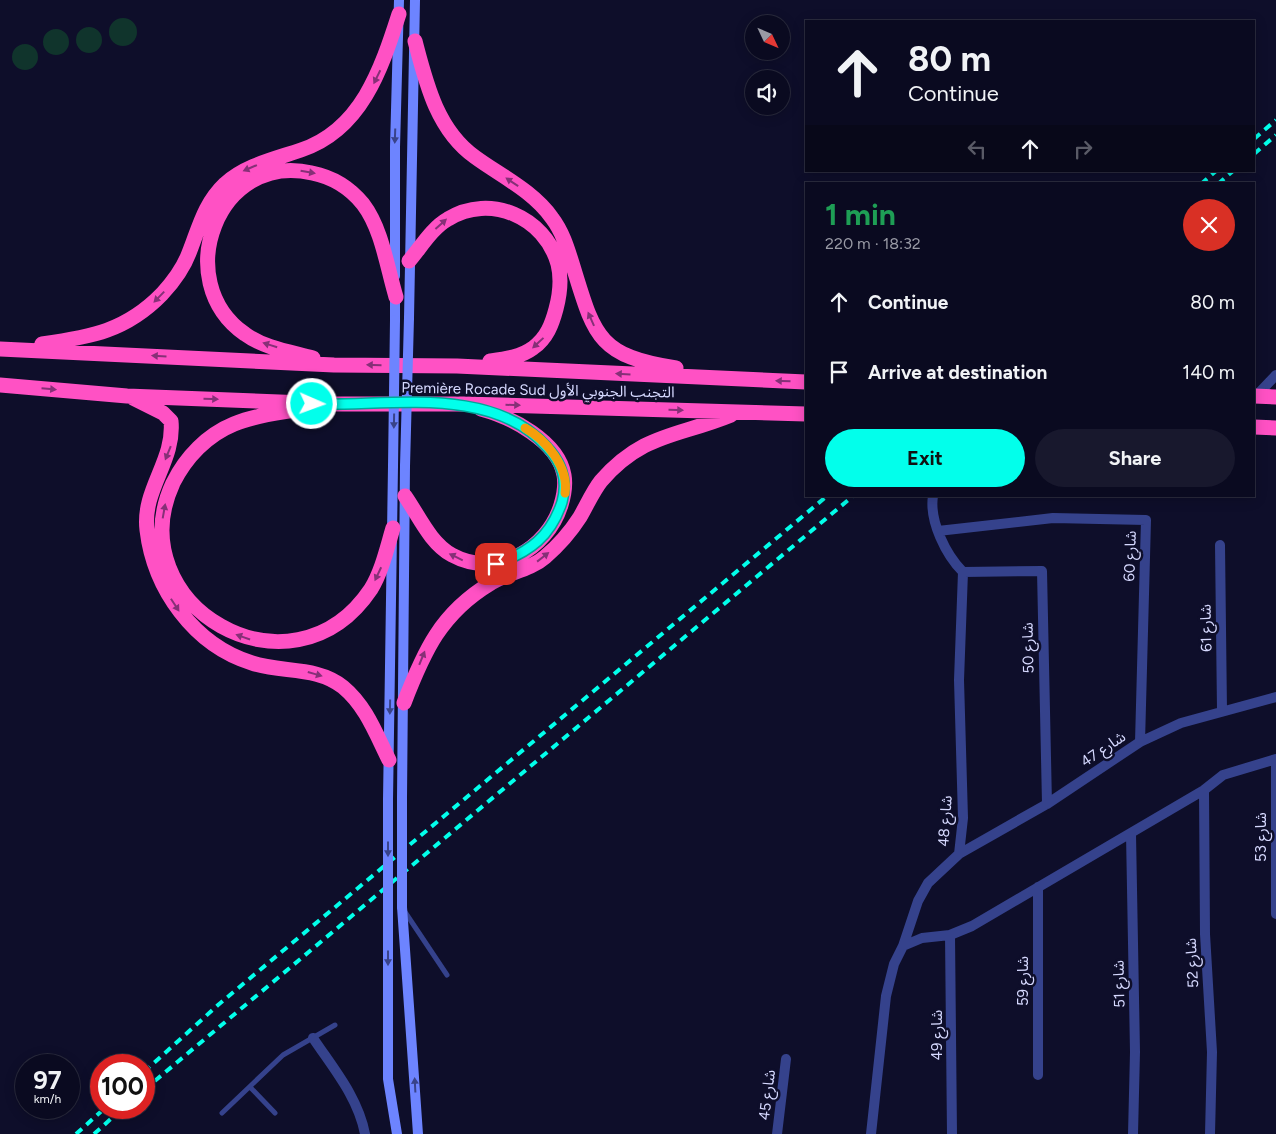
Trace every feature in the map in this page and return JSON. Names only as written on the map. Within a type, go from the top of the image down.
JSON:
[{"type":"highway","points":[[3,349],[96,335],[120,327],[152,305],[182,269],[205,210],[226,184],[246,169],[303,150],[328,138],[355,112],[370,91],[383,64],[399,7]]},
{"type":"highway","points":[[415,41],[429,93],[454,137],[473,156],[531,196],[558,226],[588,314],[603,339],[630,358],[645,364],[760,380]]},
{"type":"highway","points":[[334,365],[256,341],[238,329],[217,302],[209,280],[209,246],[221,213],[236,193],[255,180],[286,171],[317,174],[345,187],[362,202],[375,225],[396,297]]},
{"type":"highway","points":[[409,261],[439,225],[447,219],[465,211],[485,208],[505,210],[521,217],[542,236],[554,254],[560,273],[560,291],[552,323],[544,337],[533,348],[515,356],[457,366]]},
{"type":"highway","name":"Première Rocade Sud التجنب الجنوبي الأول","points":[[3,349],[334,365],[457,366],[805,382]]},
{"type":"highway","name":"Première Rocade Sud التجنب الجنوبي الأول","points":[[0,386],[127,396],[331,404],[463,404],[805,414]]},
{"type":"highway","points":[[127,396],[146,404],[171,421],[171,446],[153,486],[147,506],[147,530],[153,559],[161,583],[178,610],[198,632],[222,649],[252,664],[310,672],[342,686],[367,714],[389,760]]},
{"type":"highway","points":[[1255,396],[1276,397]]},
{"type":"highway","points":[[331,404],[252,418],[234,424],[215,434],[197,448],[186,460],[177,476],[163,510],[162,538],[167,563],[191,602],[209,619],[229,632],[250,639],[289,642],[308,638],[328,629],[344,618],[358,603],[371,588],[381,567],[393,528]]},
{"type":"highway","points":[[405,496],[434,542],[451,555],[474,564],[496,564],[514,558],[536,544],[552,527],[565,490],[564,474],[554,454],[528,430],[486,410],[463,404]]},
{"type":"highway","points":[[404,703],[425,650],[442,624],[458,607],[492,582],[522,571],[544,558],[579,519],[600,482],[632,451],[655,439],[739,412]]},
{"type":"highway","points":[[1255,427],[1276,428]]},
{"type":"main road","points":[[414,0],[415,41],[405,496],[402,907],[418,1134]]},
{"type":"main road","points":[[397,1134],[388,1079],[388,800],[396,297],[394,147],[399,7]]},
{"type":"street","points":[[1255,396],[1276,375]]},
{"type":"street","points":[[933,497],[938,531],[950,559],[963,572]]},
{"type":"street","name":"شارع 60","points":[[938,531],[1053,518],[1146,520],[1140,742]]},
{"type":"street","name":"شارع 61","points":[[1220,545],[1222,711]]},
{"type":"street","name":"شارع 50","points":[[963,572],[1042,571],[1046,804]]},
{"type":"street","name":"شارع 48","points":[[870,1134],[886,996],[894,964],[903,946],[918,901],[928,882],[959,854],[963,818],[959,680],[963,572]]},
{"type":"street","name":"شارع 47","points":[[959,854],[1046,804],[1140,742],[1181,723],[1276,697]]},
{"type":"street","points":[[903,946],[922,938],[950,935],[972,926],[1131,834],[1204,790],[1223,775],[1276,759]]},
{"type":"street","name":"شارع 53","points":[[1276,759],[1276,914]]},
{"type":"street","name":"شارع 52","points":[[1204,790],[1205,934],[1212,1052],[1210,1134]]},
{"type":"street","name":"شارع 51","points":[[1131,834],[1135,1052],[1133,1134]]},
{"type":"street","name":"شارع 59","points":[[1038,887],[1038,1075]]},
{"type":"street","name":"شارع 49","points":[[950,935],[952,1134]]},
{"type":"street","points":[[313,1038],[351,1094],[362,1120],[365,1134]]},
{"type":"street","name":"شارع 45","points":[[777,1134],[786,1059]]},
{"type":"lane","points":[[402,907],[447,975]]},
{"type":"lane","points":[[222,1113],[283,1055],[335,1025]]},
{"type":"lane","points":[[250,1087],[275,1114]]},
{"type":"green space","points":[[123,18],[133,22],[137,32],[133,42],[123,46],[113,42],[109,32],[113,22]]},
{"type":"green space","points":[[89,27],[99,30],[102,40],[99,50],[89,53],[79,50],[76,40],[79,30]]},
{"type":"green space","points":[[56,29],[65,33],[69,42],[65,51],[56,55],[47,51],[43,42],[47,33]]},
{"type":"green space","points":[[25,44],[35,47],[38,57],[35,67],[25,70],[15,67],[12,57],[15,47]]},
{"type":"railway","points":[[1255,138],[1276,120]]},
{"type":"railway","points":[[1255,153],[1276,135]]},
{"type":"railway","points":[[1203,182],[1215,172]]},
{"type":"railway","points":[[1220,182],[1232,172]]},
{"type":"railway","points":[[155,1062],[218,1005],[826,497]]},
{"type":"railway","points":[[155,1081],[852,497]]},
{"type":"railway","points":[[76,1134],[93,1119]]},
{"type":"railway","points":[[94,1134],[111,1119]]},
{"type":"slow traffic","points":[[525,428],[540,439],[554,454],[564,474],[565,493]]},
{"type":"route","points":[[312,404],[463,404],[486,410],[512,421],[540,439],[554,454],[564,474],[565,490],[560,508],[552,527],[536,544],[514,558],[496,564]]}]
